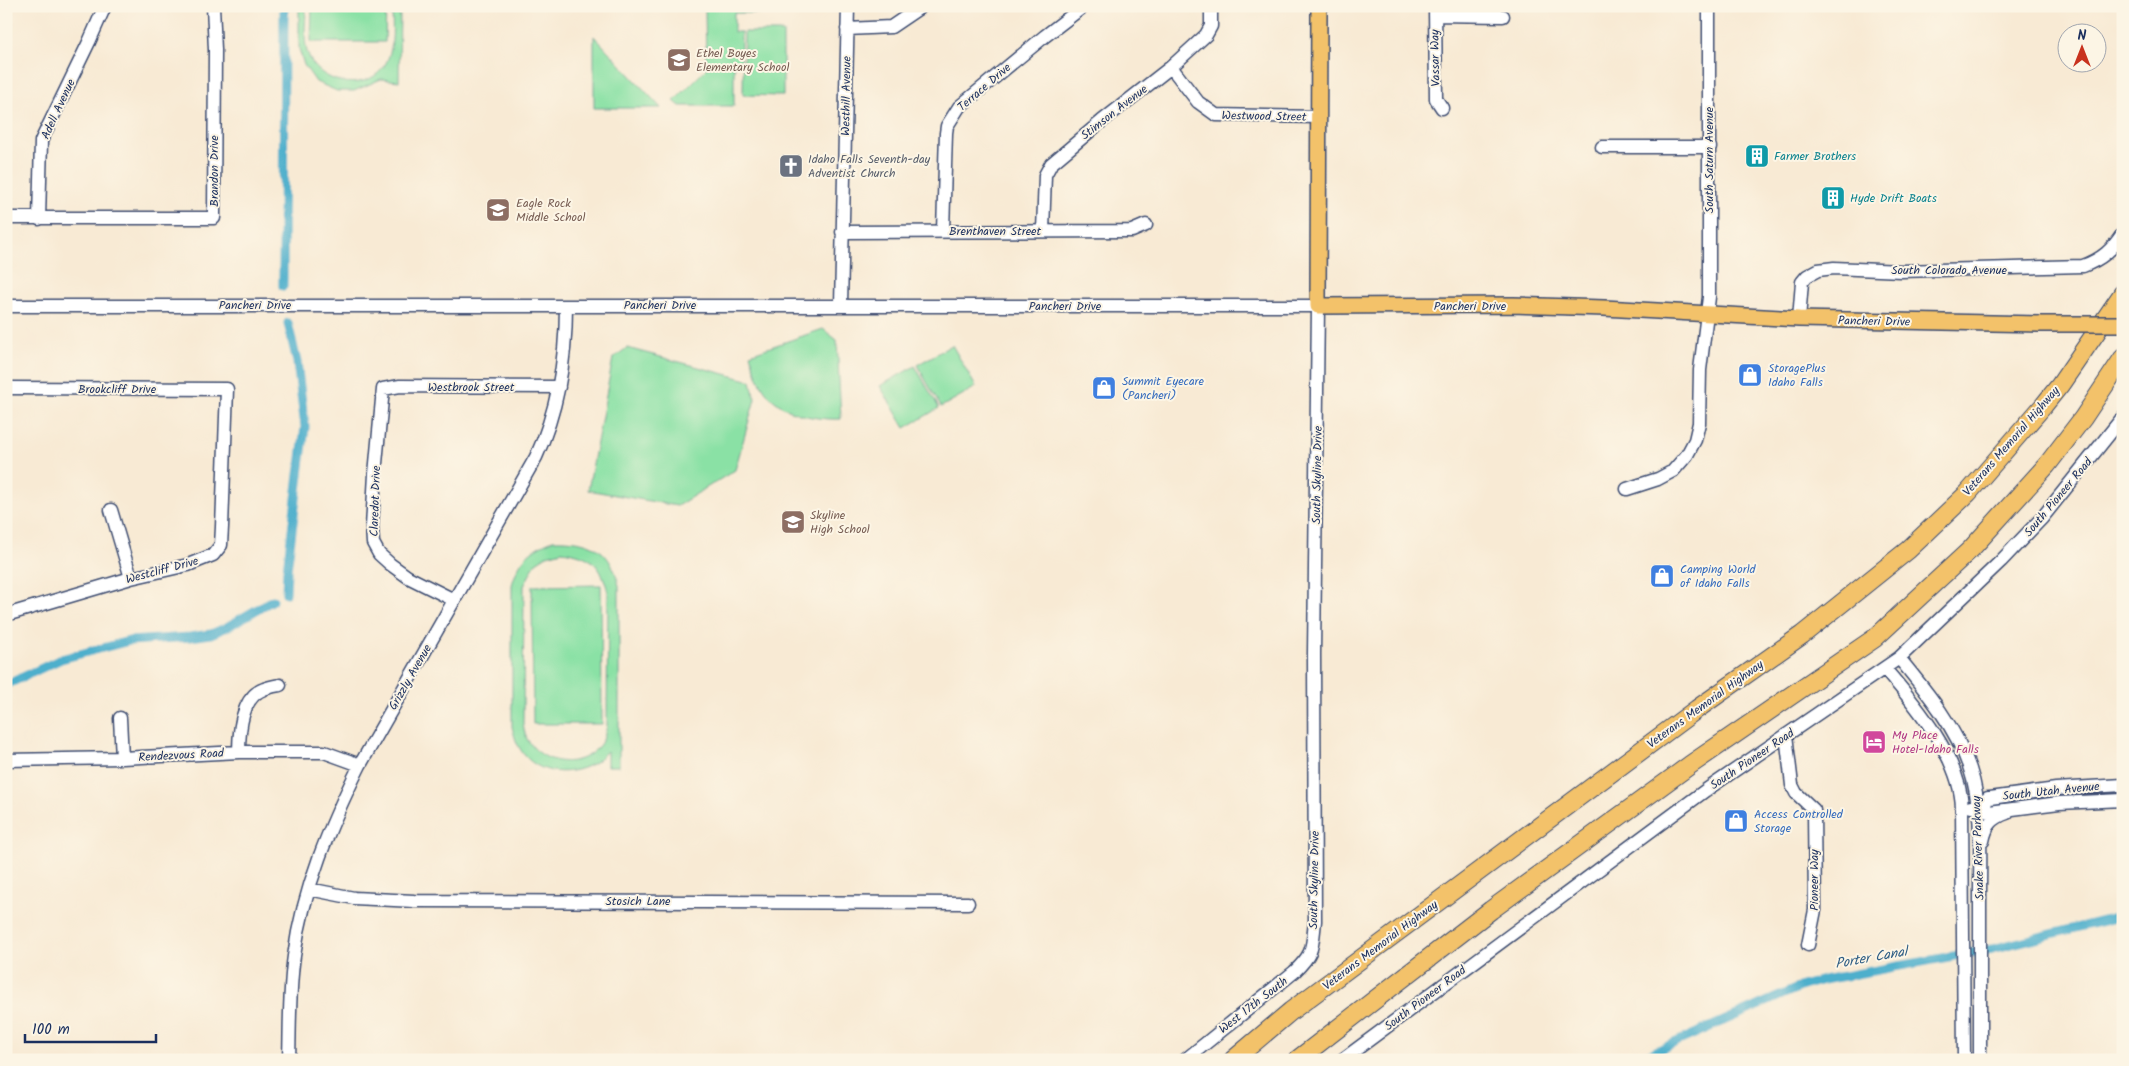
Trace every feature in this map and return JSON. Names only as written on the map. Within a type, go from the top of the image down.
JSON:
[{"type":"highway","name":"Veterans Memorial Highway","points":[[1233,1060],[1299,1005],[1681,721],[1802,635],[1908,550],[1968,493],[2044,406],[2060,386],[2123,293]]},
{"type":"highway","points":[[1297,1060],[1491,910],[1690,765],[1875,638],[1971,549],[2047,465],[2083,418],[2123,358]]},
{"type":"main road","name":"South Skyline Drive","points":[[1318,306],[1319,6]]},
{"type":"main road","name":"Pancheri Drive","points":[[1318,306],[1513,306],[1708,313],[1800,319],[2123,324]]},
{"type":"street","name":"Adell Avenue","points":[[39,219],[42,141],[105,6]]},
{"type":"street","name":"Brandon Drive","points":[[6,218],[214,218],[215,50],[213,6]]},
{"type":"street","name":"Westhill Avenue","points":[[841,305],[848,6]]},
{"type":"street","points":[[847,29],[891,27],[922,6]]},
{"type":"street","name":"Terrace Drive","points":[[943,231],[946,134],[953,114],[958,107],[1084,6]]},
{"type":"street","name":"Stimson Avenue","points":[[1043,231],[1045,174],[1050,164],[1170,67],[1206,34],[1210,26],[1211,6]]},
{"type":"street","name":"South Saturn Avenue","points":[[1627,489],[1658,479],[1672,471],[1687,455],[1695,440],[1699,418],[1700,370],[1708,313],[1709,6]]},
{"type":"street","points":[[1435,11],[1503,16]]},
{"type":"street","name":"Vassar Way","points":[[1435,11],[1436,99],[1442,108]]},
{"type":"street","name":"Westwood Street","points":[[1170,67],[1198,102],[1216,115],[1319,117]]},
{"type":"street","points":[[1602,147],[1710,147]]},
{"type":"street","name":"Brenthaven Street","points":[[842,232],[1132,231],[1146,225]]},
{"type":"street","name":"South Colorado Avenue","points":[[1800,319],[1802,282],[1807,276],[1818,270],[1834,268],[1901,271],[2083,266],[2100,260],[2114,248],[2123,233]]},
{"type":"street","name":"Pancheri Drive","points":[[6,306],[1318,306]]},
{"type":"street","name":"Grizzly Avenue","points":[[289,1060],[293,958],[309,889],[328,834],[360,765],[536,457],[545,438],[559,388],[566,326],[566,306]]},
{"type":"street","name":"South Skyline Drive","points":[[1312,944],[1315,921],[1314,654],[1318,306]]},
{"type":"street","name":"Westbrook Street","points":[[383,389],[400,386],[559,388]]},
{"type":"street","name":"Brookcliff Drive","points":[[6,388],[227,389]]},
{"type":"street","name":"Westcliff Drive","points":[[6,615],[131,578],[188,565],[213,555],[221,545],[227,389]]},
{"type":"street","name":"Claredot Drive","points":[[383,389],[374,474],[373,543],[379,554],[408,577],[454,600]]},
{"type":"street","name":"South Pioneer Road","points":[[1342,1060],[1706,790],[1899,658],[2001,561],[2042,518],[2123,417]]},
{"type":"street","points":[[111,510],[131,578]]},
{"type":"street","name":"Snake River Parkway","points":[[1899,658],[1930,696],[1954,733],[1970,769],[1980,806],[1980,1060]]},
{"type":"street","name":"Snake River Parkway","points":[[1885,669],[1903,691],[1947,754],[1955,770],[1960,789],[1962,808],[1964,1060]]},
{"type":"street","name":"Rendezvous Road","points":[[240,752],[239,726],[254,696],[262,689],[280,685]]},
{"type":"street","name":"Rendezvous Road","points":[[120,718],[122,758]]},
{"type":"street","name":"Pioneer Way","points":[[1786,735],[1792,785],[1796,793],[1814,810],[1815,910],[1808,945]]},
{"type":"street","name":"Rendezvous Road","points":[[6,760],[122,758],[240,752],[324,752],[360,765]]},
{"type":"street","name":"South Utah Avenue","points":[[1962,808],[1980,806],[1988,798],[2056,788],[2123,785]]},
{"type":"street","name":"South Utah Avenue","points":[[1980,806],[1989,812],[2059,803],[2123,800]]},
{"type":"street","points":[[1980,859],[1984,832],[1988,824],[1997,817],[2022,808]]},
{"type":"street","name":"Stosich Lane","points":[[309,889],[354,898],[414,901],[968,903]]},
{"type":"street","name":"West 17th South","points":[[1185,1060],[1294,972],[1308,958],[1312,944]]},
{"type":"green space","points":[[299,6],[306,6],[306,47],[310,59],[317,68],[336,80],[359,82],[379,73],[386,63],[392,43],[392,6],[400,6],[399,81],[381,79],[354,91],[337,91],[316,82],[304,65],[299,49]]},
{"type":"green space","points":[[312,6],[386,6],[385,42],[311,42]]},
{"type":"green space","points":[[705,6],[778,6],[778,13],[734,13],[734,32],[741,32],[741,65],[734,66],[734,106],[680,106],[674,101],[706,69]]},
{"type":"green space","points":[[744,32],[783,32],[783,96],[743,95]]},
{"type":"green space","points":[[594,36],[661,108],[594,108]]},
{"type":"green space","points":[[823,329],[837,340],[841,419],[805,416],[783,407],[773,400],[765,391],[758,377],[750,354]]},
{"type":"green space","points":[[952,345],[976,387],[941,407],[917,365]]},
{"type":"green space","points":[[627,348],[751,381],[755,399],[735,470],[677,506],[588,490],[613,358]]},
{"type":"green space","points":[[915,366],[939,408],[905,428],[880,386]]},
{"type":"green space","points":[[553,540],[578,541],[597,548],[611,563],[619,586],[619,766],[607,766],[607,751],[592,764],[582,768],[561,772],[550,771],[532,762],[524,755],[515,739],[512,727],[512,585],[521,562],[531,552]],"holes":[[[562,551],[593,562],[602,574],[608,592],[607,725],[603,740],[596,749],[587,756],[566,762],[546,757],[537,751],[528,740],[524,731],[524,586],[536,562],[547,555]]]},
{"type":"green space","points":[[601,585],[602,724],[533,724],[532,586]]},
{"type":"waterway","points":[[283,286],[284,6]]},
{"type":"waterway","points":[[286,593],[287,570],[305,427],[297,362],[288,323]]},
{"type":"waterway","points":[[6,685],[61,659],[129,641],[211,634],[227,627],[273,600]]},
{"type":"waterway","name":"Porter Canal","points":[[1636,1060],[1802,986],[1823,980],[1992,949],[2123,916]]},
{"type":"place","name":"Ethel Boyes Elementary School","points":[[679,60]]},
{"type":"place","name":"Farmer Brothers","points":[[1757,156]]},
{"type":"place","name":"Idaho Falls Seventh-day Adventist Church","points":[[791,166]]},
{"type":"place","name":"Hyde Drift Boats","points":[[1833,198]]},
{"type":"place","name":"Eagle Rock Middle School","points":[[498,210]]},
{"type":"place","name":"StoragePlus Idaho Falls","points":[[1750,375]]},
{"type":"place","name":"Summit Eyecare (Pancheri)","points":[[1104,388]]},
{"type":"place","name":"Skyline High School","points":[[793,522]]},
{"type":"place","name":"Camping World of Idaho Falls","points":[[1662,576]]},
{"type":"place","name":"My Place Hotel-Idaho Falls","points":[[1874,742]]},
{"type":"place","name":"Access Controlled Storage","points":[[1736,821]]}]
